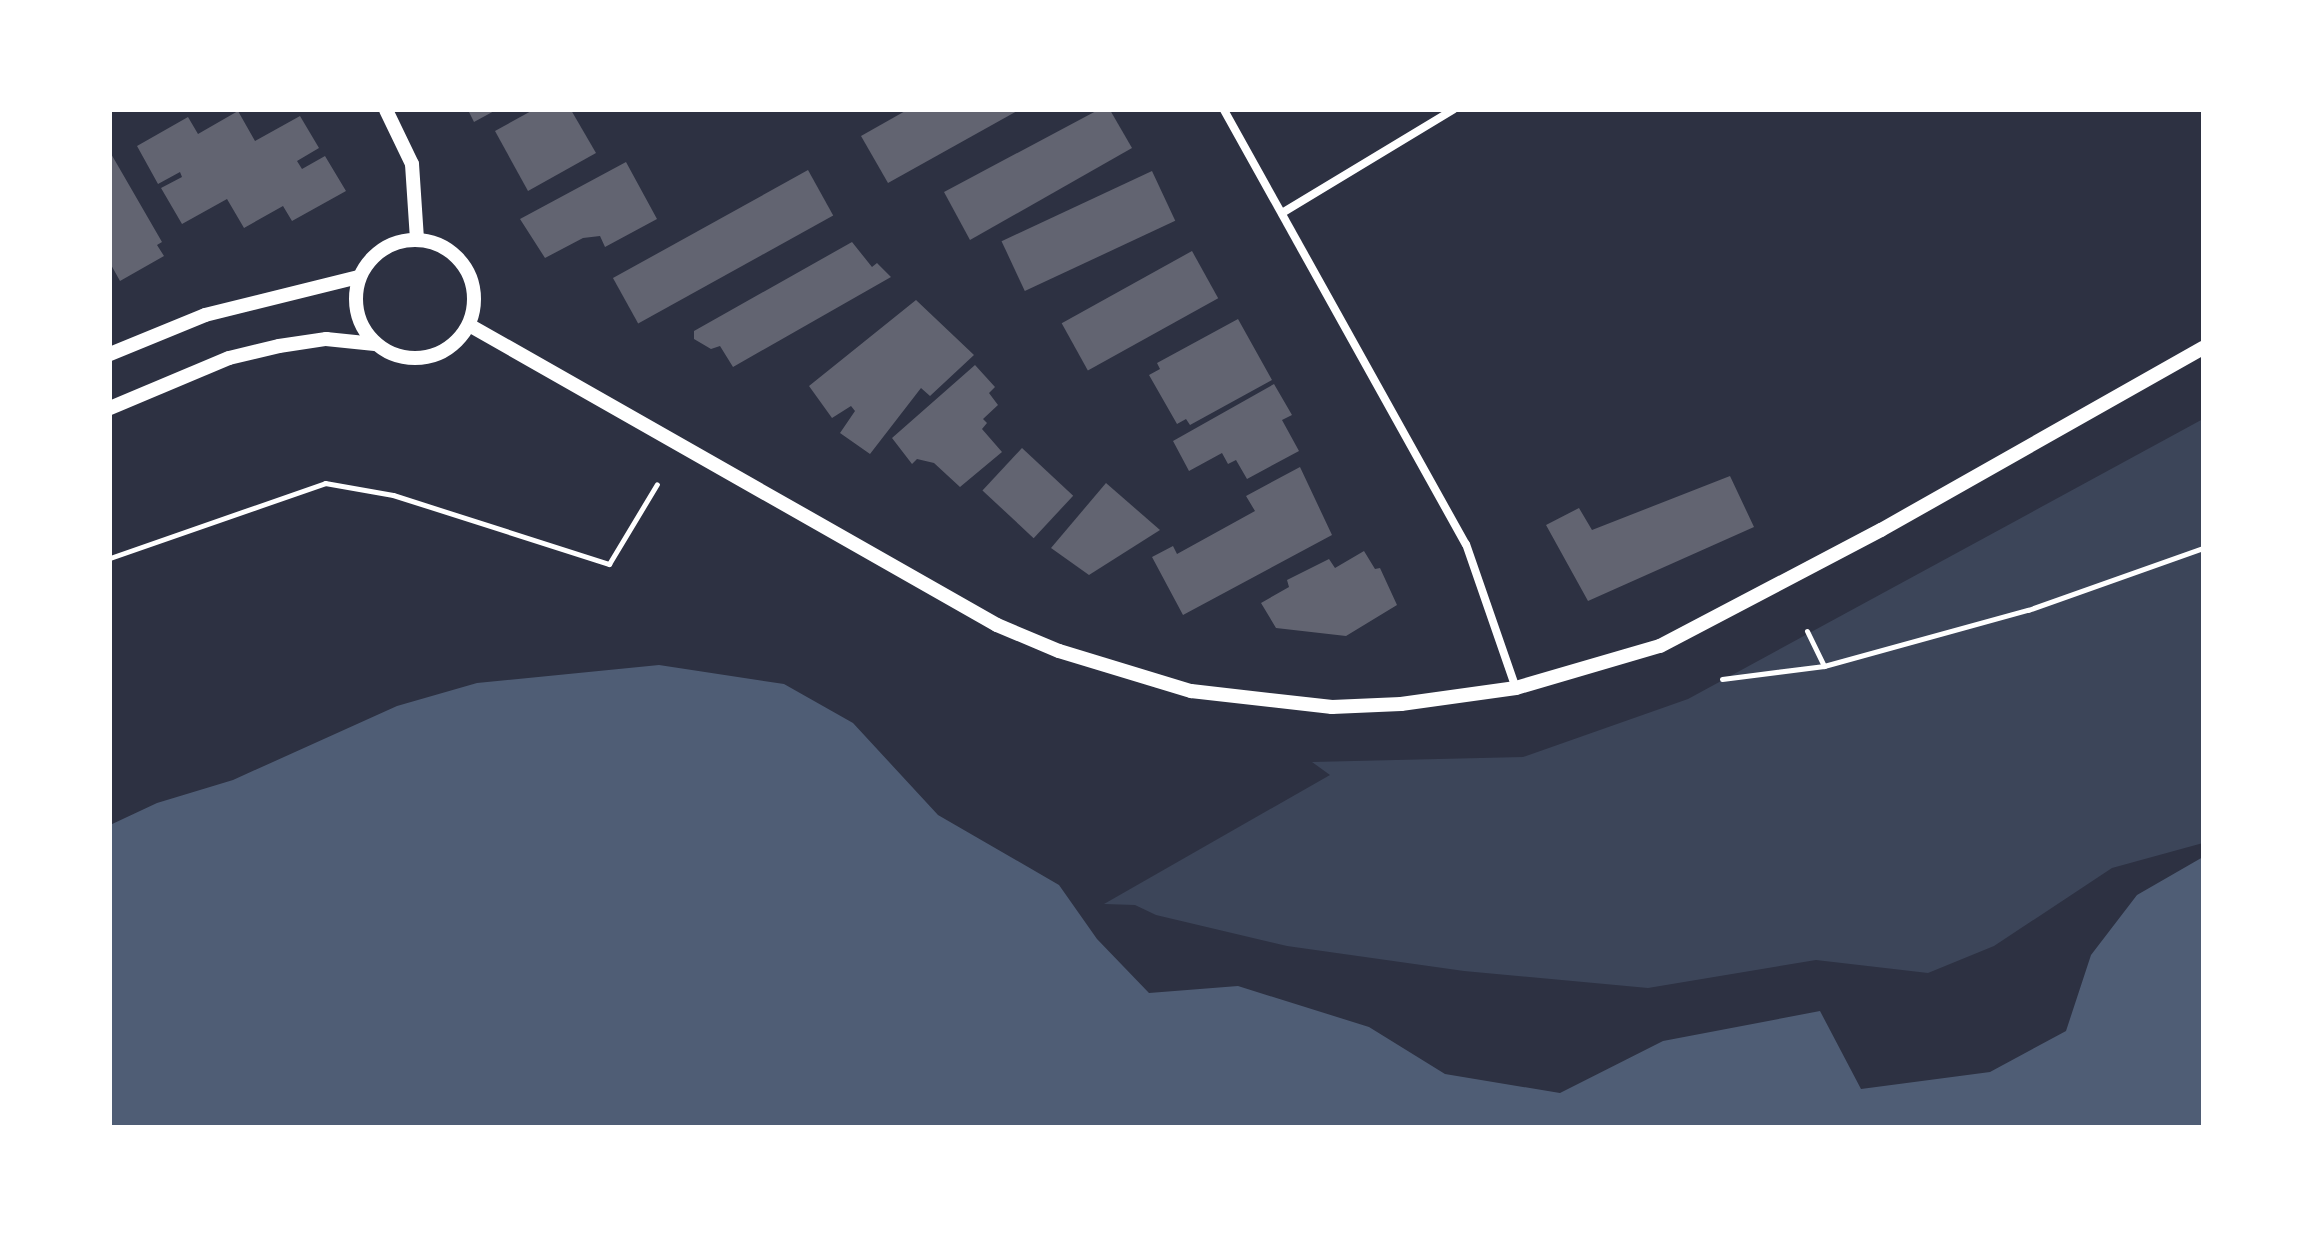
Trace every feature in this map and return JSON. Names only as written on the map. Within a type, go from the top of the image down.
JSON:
[{"type":"street","points":[[386,110],[412,164],[417,240]]},
{"type":"street","points":[[1224,110],[1466,544],[1516,688]]},
{"type":"street","points":[[1282,213],[1453,110]]},
{"type":"street","points":[[110,408],[229,358],[279,346],[326,339],[375,344],[399,356],[427,358],[451,346],[469,325],[474,306],[466,269],[453,254],[417,240],[382,249],[359,277],[356,313],[375,344]]},
{"type":"street","points":[[110,354],[205,315],[359,277]]},
{"type":"street","points":[[469,325],[997,625],[1059,651],[1191,691],[1332,707],[1401,704],[1516,688],[1660,646],[1881,530],[2203,348]]},
{"type":"path","points":[[110,558],[325,483],[393,495],[609,564],[657,484]]},
{"type":"path","points":[[1722,679],[1824,666],[2028,610],[2203,548]]},
{"type":"path","points":[[1807,631],[1824,666]]},
{"type":"shaded area","points":[[2203,419],[2203,843],[2112,868],[1994,946],[1928,973],[1816,960],[1648,988],[1464,971],[1287,946],[1156,915],[1135,905],[1104,904],[1330,775],[1312,762],[1523,757],[1688,699]]},
{"type":"shaded area","points":[[659,665],[784,684],[853,723],[938,815],[1059,885],[1097,939],[1149,993],[1238,986],[1369,1027],[1445,1074],[1560,1093],[1663,1041],[1820,1011],[1861,1089],[1990,1072],[2066,1031],[2091,955],[2137,895],[2203,857],[2203,1127],[110,1127],[110,825],[157,803],[233,780],[397,706],[477,683]]},
{"type":"building","points":[[468,110],[496,110],[474,122]]},
{"type":"building","points":[[533,110],[571,110],[596,153],[528,191],[495,131]]},
{"type":"building","points":[[907,110],[1019,110],[888,183],[861,136]]},
{"type":"building","points":[[1098,110],[1110,110],[1132,148],[970,240],[944,192]]},
{"type":"building","points":[[238,111],[255,141],[300,116],[319,148],[297,161],[302,169],[325,156],[346,191],[292,221],[283,206],[244,228],[227,199],[182,224],[161,188],[182,177],[180,172],[158,184],[137,146],[188,117],[198,134]]},
{"type":"building","points":[[110,152],[162,242],[157,245],[164,256],[120,281],[110,263]]},
{"type":"building","points":[[626,162],[657,219],[605,247],[600,236],[583,238],[545,258],[520,219]]},
{"type":"building","points":[[808,170],[833,215],[638,324],[613,278]]},
{"type":"building","points":[[1152,171],[1175,221],[1025,291],[1002,241]]},
{"type":"building","points":[[852,242],[872,267],[877,263],[891,277],[733,367],[720,346],[711,349],[694,339],[694,331]]},
{"type":"building","points":[[1192,251],[1218,298],[1088,370],[1062,323]]},
{"type":"building","points":[[916,300],[974,355],[930,396],[921,388],[870,454],[840,433],[855,411],[851,406],[832,418],[809,386]]},
{"type":"building","points":[[1238,319],[1272,380],[1190,425],[1186,419],[1177,424],[1149,375],[1160,369],[1157,363]]},
{"type":"building","points":[[975,365],[995,387],[989,393],[998,405],[983,419],[987,423],[982,429],[1002,452],[960,487],[934,463],[917,459],[912,464],[892,438]]},
{"type":"building","points":[[1274,384],[1292,415],[1282,420],[1299,451],[1247,479],[1236,460],[1228,464],[1222,453],[1189,471],[1173,441]]},
{"type":"building","points":[[1022,448],[1073,496],[1034,538],[982,490]]},
{"type":"building","points":[[1300,467],[1332,535],[1183,615],[1152,557],[1173,546],[1177,554],[1255,511],[1246,496]]},
{"type":"building","points":[[1730,476],[1754,527],[1588,601],[1546,525],[1579,508],[1592,530]]},
{"type":"building","points":[[1106,483],[1160,530],[1089,575],[1051,548]]},
{"type":"building","points":[[1364,551],[1375,569],[1380,568],[1397,605],[1346,636],[1276,628],[1261,603],[1289,587],[1287,580],[1329,559],[1335,568]]}]
